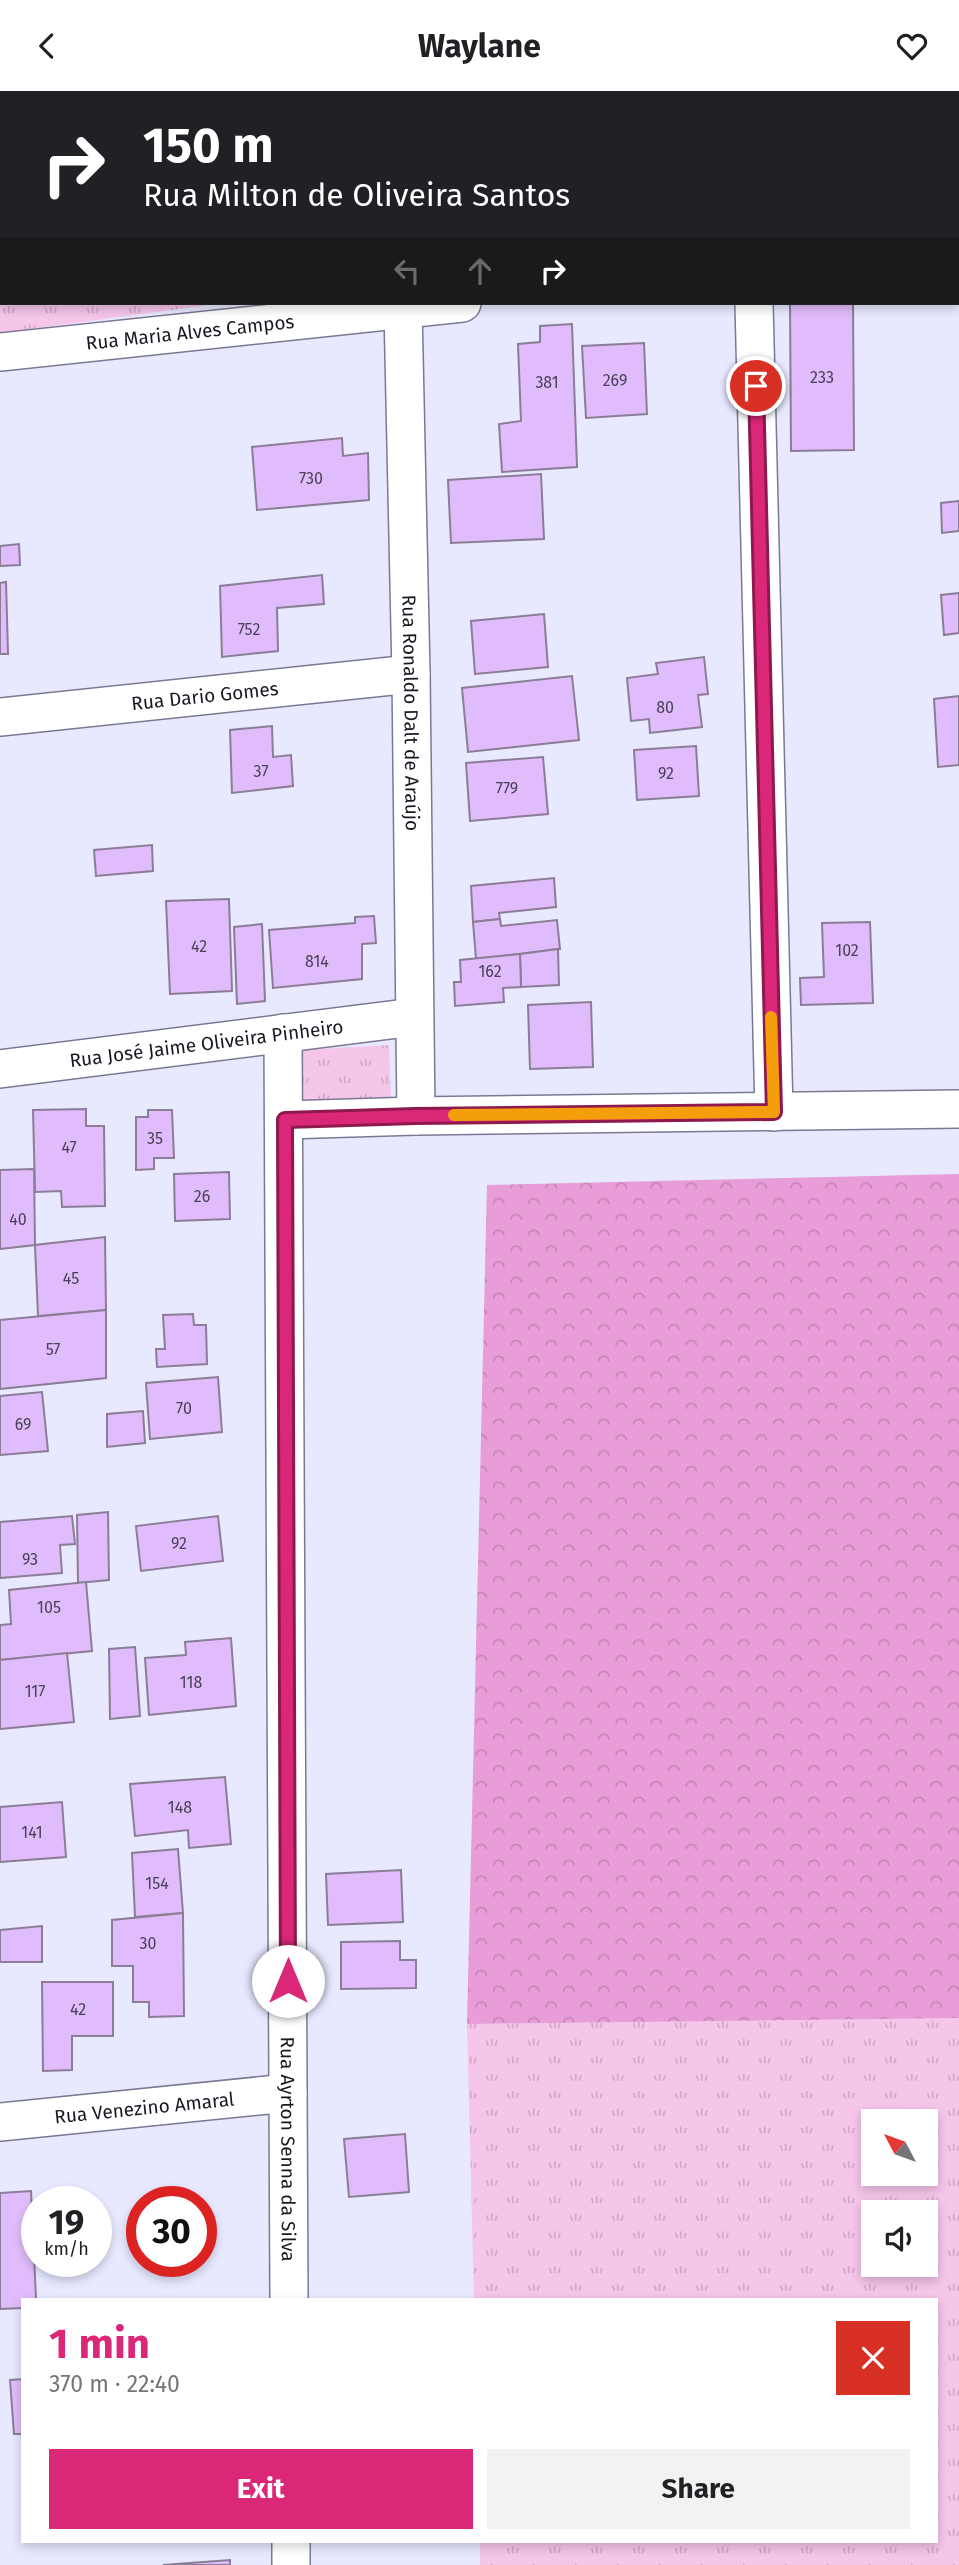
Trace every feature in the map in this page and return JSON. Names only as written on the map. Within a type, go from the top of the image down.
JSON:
[{"type":"street","name":"Rua Maria Alves Campos","points":[[0,352],[442,305]]},
{"type":"street","points":[[754,305],[774,1112]]},
{"type":"street","name":"Rua Ronaldo Dalt de Araújo","points":[[403,309],[411,674],[416,1116]]},
{"type":"street","name":"Rua Dario Gomes","points":[[0,717],[411,674]]},
{"type":"street","name":"Rua José Jaime Oliveira Pinheiro","points":[[0,1069],[414,1017]]},
{"type":"street","name":"Rua Ayrton Senna da Silva","points":[[283,1033],[289,2298]]},
{"type":"street","points":[[285,1120],[959,1109]]},
{"type":"street","name":"Rua Venezino Amaral","points":[[0,2123],[288,2093]]},
{"type":"street","points":[[291,2543],[291,2565]]},
{"type":"green space","points":[[0,305],[208,305],[0,333]]},
{"type":"green space","points":[[389,1045],[391,1101],[302,1104],[302,1050]]},
{"type":"green space","points":[[959,1174],[959,2018],[467,2024],[487,1185]]},
{"type":"green space","points":[[959,2018],[959,2565],[480,2565],[480,2543],[938,2543],[938,2298],[474,2298],[467,2024]]},
{"type":"building","points":[[790,305],[853,305],[854,450],[791,451]]},
{"type":"building","points":[[572,324],[577,467],[502,472],[499,424],[521,421],[518,344],[540,342],[540,326]]},
{"type":"building","points":[[644,343],[647,414],[586,418],[582,346]]},
{"type":"building","points":[[342,438],[343,456],[368,453],[369,500],[257,510],[252,447]]},
{"type":"building","points":[[541,474],[544,539],[451,543],[448,480]]},
{"type":"building","points":[[959,501],[959,531],[942,533],[941,503]]},
{"type":"building","points":[[19,544],[20,565],[0,566],[0,546]]},
{"type":"building","points":[[322,575],[324,604],[277,608],[278,651],[222,657],[220,586]]},
{"type":"building","points":[[6,582],[8,654],[0,654],[0,583]]},
{"type":"building","points":[[959,593],[959,633],[944,635],[941,595]]},
{"type":"building","points":[[544,614],[548,667],[475,674],[471,621]]},
{"type":"building","points":[[704,657],[708,694],[698,695],[702,727],[650,733],[649,719],[631,721],[627,678],[658,674],[656,663]]},
{"type":"building","points":[[572,676],[579,740],[468,752],[462,688]]},
{"type":"building","points":[[959,696],[959,765],[938,767],[934,699]]},
{"type":"building","points":[[272,726],[273,757],[291,755],[293,786],[232,793],[230,730]]},
{"type":"building","points":[[696,746],[699,796],[637,800],[634,750]]},
{"type":"building","points":[[543,757],[548,814],[470,821],[466,763]]},
{"type":"building","points":[[152,845],[153,871],[96,876],[94,850]]},
{"type":"building","points":[[554,878],[556,907],[499,913],[500,919],[473,922],[471,886]]},
{"type":"building","points":[[229,899],[232,991],[170,994],[166,901]]},
{"type":"building","points":[[374,916],[376,943],[362,944],[362,979],[273,988],[269,930],[355,923],[355,917]]},
{"type":"building","points":[[500,919],[501,926],[557,920],[560,949],[476,959],[473,922]]},
{"type":"building","points":[[870,922],[873,1003],[801,1005],[800,978],[824,977],[822,923]]},
{"type":"building","points":[[262,924],[265,1001],[237,1004],[234,927]]},
{"type":"building","points":[[558,949],[559,985],[521,987],[520,954]]},
{"type":"building","points":[[520,954],[521,987],[503,988],[504,1002],[455,1006],[454,982],[461,982],[460,960]]},
{"type":"building","points":[[591,1002],[593,1067],[530,1069],[528,1005]]},
{"type":"building","points":[[86,1109],[86,1126],[104,1126],[105,1206],[62,1207],[61,1191],[35,1192],[33,1110]]},
{"type":"building","points":[[148,1110],[172,1110],[174,1158],[154,1158],[154,1169],[136,1170],[136,1117],[148,1117]]},
{"type":"building","points":[[34,1169],[35,1245],[0,1249],[0,1170]]},
{"type":"building","points":[[229,1172],[230,1219],[175,1221],[174,1174]]},
{"type":"building","points":[[105,1237],[106,1310],[38,1316],[35,1245]]},
{"type":"building","points":[[106,1310],[106,1378],[0,1389],[0,1320]]},
{"type":"building","points":[[193,1314],[194,1325],[206,1325],[207,1364],[157,1367],[156,1349],[165,1349],[163,1315]]},
{"type":"building","points":[[218,1377],[222,1432],[150,1439],[146,1383]]},
{"type":"building","points":[[42,1392],[48,1451],[0,1455],[0,1396]]},
{"type":"building","points":[[143,1411],[145,1443],[107,1447],[107,1414]]},
{"type":"building","points":[[108,1512],[109,1580],[78,1583],[77,1515]]},
{"type":"building","points":[[72,1516],[75,1544],[60,1545],[62,1573],[0,1578],[0,1522]]},
{"type":"building","points":[[218,1516],[223,1561],[141,1571],[136,1526]]},
{"type":"building","points":[[86,1582],[92,1651],[0,1660],[0,1625],[11,1624],[9,1590]]},
{"type":"building","points":[[231,1638],[236,1706],[149,1715],[145,1658],[186,1655],[185,1642]]},
{"type":"building","points":[[135,1647],[140,1716],[110,1719],[109,1649]]},
{"type":"building","points":[[67,1653],[74,1722],[0,1729],[0,1660]]},
{"type":"building","points":[[225,1777],[231,1844],[189,1848],[188,1830],[135,1836],[130,1784]]},
{"type":"building","points":[[62,1802],[66,1857],[0,1862],[0,1807]]},
{"type":"building","points":[[178,1849],[183,1913],[135,1917],[132,1853]]},
{"type":"building","points":[[401,1870],[403,1922],[328,1925],[326,1874]]},
{"type":"building","points":[[183,1913],[184,2016],[149,2017],[149,2002],[133,2002],[133,1966],[112,1966],[112,1920]]},
{"type":"building","points":[[42,1926],[42,1962],[0,1962],[0,1930]]},
{"type":"building","points":[[400,1941],[400,1960],[416,1960],[416,1988],[341,1989],[341,1942]]},
{"type":"building","points":[[42,1982],[113,1982],[113,2036],[72,2036],[72,2070],[43,2071]]},
{"type":"building","points":[[405,2134],[409,2192],[349,2197],[344,2139]]},
{"type":"building","points":[[21,2192],[21,2277],[35,2277],[36,2298],[21,2298],[21,2308],[0,2309],[0,2193]]},
{"type":"building","points":[[21,2379],[21,2434],[14,2434],[10,2380]]},
{"type":"building","points":[[230,2560],[230,2565],[163,2565]]},
{"type":"slow traffic","points":[[454,1115],[774,1112],[771,1017]]},
{"type":"route","points":[[288,1981],[285,1120],[774,1112],[756,386]]}]
